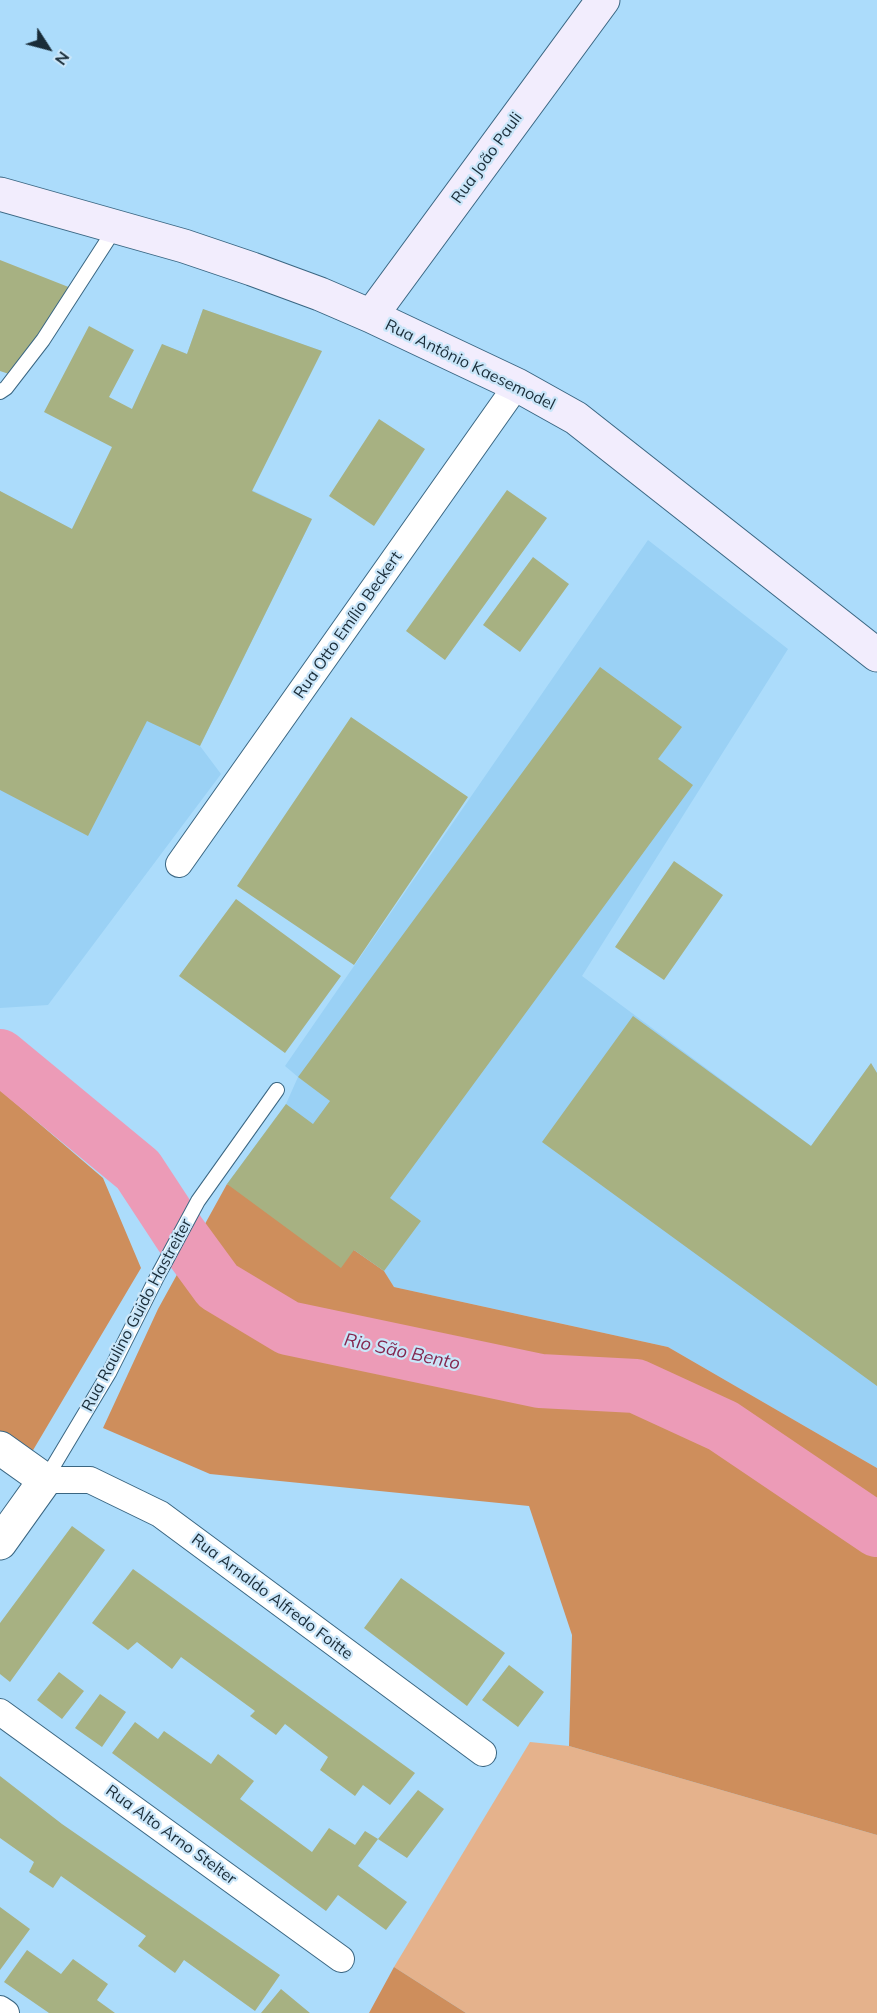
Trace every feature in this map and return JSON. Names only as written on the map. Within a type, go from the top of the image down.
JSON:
[{"type":"main road","name":"Rua João Pauli","points":[[371,316],[603,0]]},
{"type":"main road","name":"Rua Antônio Kaesemodel","points":[[0,194],[252,269],[320,294],[517,385],[576,418],[877,655]]},
{"type":"street","name":"Rua Otto Emílio Beckert","points":[[180,864],[517,385]]},
{"type":"street","points":[[0,1448],[45,1480]]},
{"type":"street","name":"Rua Raulino Guido Hastreiter","points":[[0,1543],[45,1480]]},
{"type":"street","name":"Rua Arnaldo Alfredo Foitte","points":[[45,1480],[90,1480],[160,1514],[483,1753]]},
{"type":"street","name":"Rua Alto Arno Stelter","points":[[0,1712],[341,1959]]},
{"type":"street","points":[[0,2009],[6,2013]]},
{"type":"lane","points":[[0,392],[6,388],[43,340],[116,227]]},
{"type":"lane","name":"Rua Raulino Guido Hastreiter","points":[[45,1480],[109,1373],[157,1276],[198,1201],[277,1090]]},
{"type":"shaded area","points":[[203,309],[322,351],[252,490],[312,519],[200,746],[221,774],[48,1005],[0,1008],[0,491],[72,529],[162,344],[187,354]]},
{"type":"shaded area","points":[[648,540],[788,649],[582,976],[811,1146],[871,1063],[877,1073],[877,1468],[668,1347],[394,1287],[384,1271],[227,1184],[286,1104],[298,1077],[285,1066]]},
{"type":"shaded area","points":[[0,1090],[103,1178],[141,1268],[29,1457],[0,1438]]},
{"type":"shaded area","points":[[227,1184],[354,1250],[384,1271],[394,1287],[668,1347],[877,1468],[877,1835],[569,1746],[572,1635],[529,1506],[210,1474],[103,1428],[158,1309]]},
{"type":"shaded area","points":[[530,1742],[569,1746],[877,1835],[877,2013],[466,2013],[394,1967]]},
{"type":"shaded area","points":[[394,1967],[466,2013],[369,2013]]},
{"type":"building","points":[[0,260],[71,288],[12,375],[0,371]]},
{"type":"building","points":[[203,309],[322,351],[252,491],[312,519],[200,746],[147,721],[88,836],[0,790],[0,491],[72,529],[112,447],[44,412],[89,326],[134,350],[109,397],[132,409],[162,344],[187,354]]},
{"type":"building","points":[[379,419],[425,449],[374,526],[329,496]]},
{"type":"building","points":[[507,490],[547,518],[445,660],[406,631]]},
{"type":"building","points":[[533,557],[569,584],[520,652],[483,625]]},
{"type":"building","points":[[600,667],[682,727],[658,759],[693,785],[390,1198],[421,1221],[384,1271],[354,1250],[341,1268],[227,1184],[286,1104],[313,1124],[330,1101],[298,1077]]},
{"type":"building","points":[[351,717],[468,797],[354,965],[237,886]]},
{"type":"building","points":[[674,861],[723,895],[664,980],[615,947]]},
{"type":"building","points":[[236,899],[341,976],[285,1053],[179,976]]},
{"type":"building","points":[[633,1016],[811,1146],[871,1063],[877,1073],[877,1386],[542,1142]]},
{"type":"building","points":[[72,1526],[105,1550],[10,1682],[0,1674],[0,1623]]},
{"type":"building","points":[[133,1569],[415,1773],[390,1805],[363,1785],[355,1796],[320,1770],[328,1757],[285,1724],[276,1735],[250,1716],[255,1711],[181,1657],[172,1669],[137,1642],[128,1650],[92,1623]]},
{"type":"building","points":[[401,1578],[505,1653],[467,1706],[364,1628]]},
{"type":"building","points":[[509,1665],[544,1692],[518,1727],[482,1700]]},
{"type":"building","points":[[59,1672],[84,1691],[62,1719],[37,1700]]},
{"type":"building","points":[[100,1694],[126,1712],[102,1747],[75,1728]]},
{"type":"building","points":[[135,1722],[158,1739],[164,1731],[211,1764],[218,1754],[254,1781],[240,1799],[312,1852],[329,1828],[355,1845],[365,1831],[378,1839],[358,1866],[407,1902],[386,1930],[338,1895],[326,1911],[112,1753]]},
{"type":"building","points":[[0,1776],[62,1824],[280,1975],[255,2011],[184,1960],[175,1973],[138,1946],[146,1936],[61,1876],[53,1888],[29,1872],[34,1862],[0,1838]]},
{"type":"building","points":[[418,1790],[444,1809],[407,1858],[378,1839]]},
{"type":"building","points":[[0,1907],[30,1929],[0,1970]]},
{"type":"building","points":[[27,1950],[61,1974],[73,1959],[108,1984],[97,2000],[115,2013],[49,2013],[4,1982]]},
{"type":"building","points":[[281,1989],[310,2013],[261,2013]]},
{"type":"waterway","name":"Rio São Bento","points":[[0,1056],[138,1170],[218,1286],[288,1328],[540,1381],[636,1386],[723,1426],[877,1530]]}]
